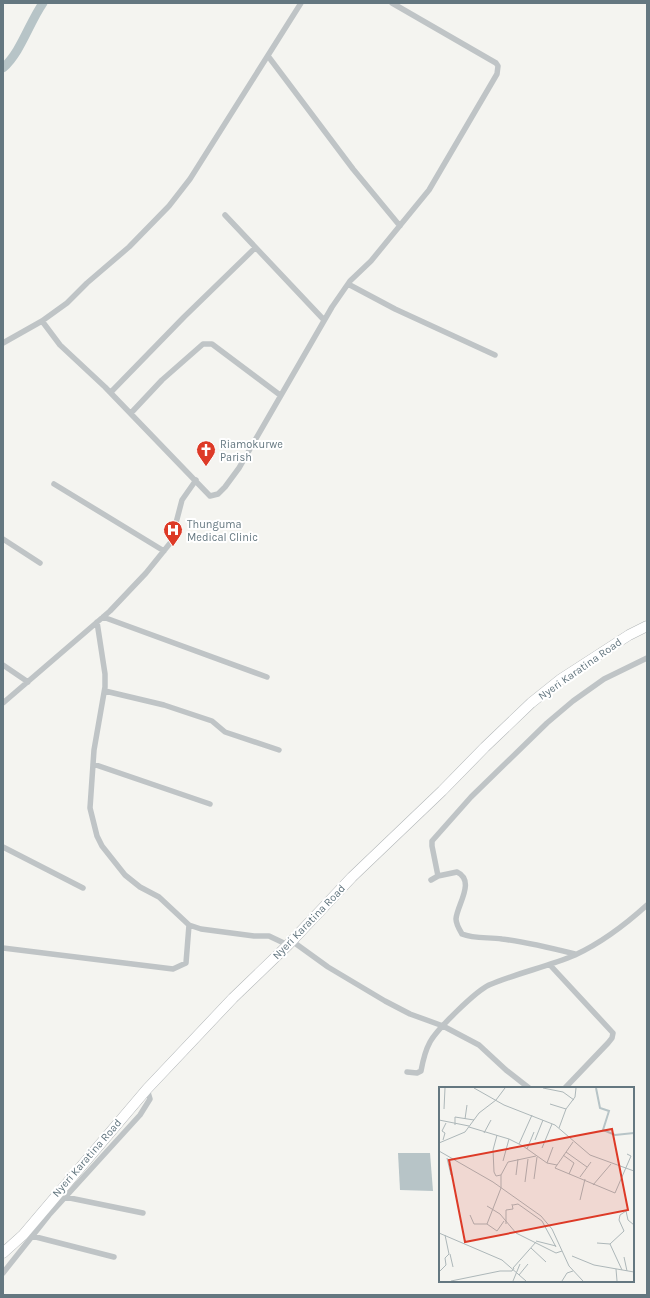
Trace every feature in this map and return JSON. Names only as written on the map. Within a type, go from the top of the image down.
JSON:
[{"type":"highway","name":"Nyeri Karatina Road","points":[[3,1254],[23,1234],[148,1089],[233,998],[290,943],[352,877],[531,703],[585,662],[629,635],[647,626]]},
{"type":"street","points":[[3,343],[42,321],[67,303],[87,283],[129,247],[169,206],[190,179],[302,3]]},
{"type":"street","points":[[42,321],[60,344],[111,392],[210,496],[218,494],[239,468],[324,320],[348,284],[400,226],[429,190],[444,167],[498,69],[496,63],[392,3]]},
{"type":"street","points":[[268,56],[353,169],[400,226]]},
{"type":"street","points":[[225,215],[324,320]]},
{"type":"street","points":[[111,392],[255,248]]},
{"type":"street","points":[[348,284],[395,309],[495,355]]},
{"type":"street","points":[[131,413],[162,380],[203,344],[212,344],[280,395]]},
{"type":"street","points":[[3,703],[103,617],[146,573],[171,542],[182,500],[196,480]]},
{"type":"street","points":[[54,484],[164,551]]},
{"type":"street","points":[[3,539],[40,563]]},
{"type":"street","points":[[103,617],[267,677]]},
{"type":"street","points":[[97,622],[105,674],[104,691],[93,764],[90,808],[97,836],[102,846],[124,875],[140,887],[159,897],[189,925],[202,929],[254,936],[268,936],[290,943],[361,988],[410,1014],[443,1026],[479,1045],[506,1070],[528,1087]]},
{"type":"street","points":[[438,876],[432,841],[471,797],[547,723],[573,701],[604,679],[647,658]]},
{"type":"street","points":[[3,665],[28,682]]},
{"type":"street","points":[[104,691],[164,705],[212,721],[225,732],[279,750]]},
{"type":"street","points":[[93,764],[210,804]]},
{"type":"street","points":[[3,847],[83,888]]},
{"type":"street","points":[[431,880],[438,876],[456,872],[465,880],[466,887],[456,920],[462,934],[469,937],[491,937],[520,942],[575,954]]},
{"type":"street","points":[[407,1072],[417,1073],[421,1070],[424,1055],[430,1041],[472,997],[487,986],[550,965],[575,954],[604,938],[634,917],[647,905]]},
{"type":"street","points":[[3,948],[173,968],[186,964],[189,925]]},
{"type":"street","points":[[550,965],[613,1033],[612,1038],[608,1043],[566,1087]]},
{"type":"street","points":[[3,1273],[65,1197],[148,1105],[150,1093],[148,1089]]},
{"type":"street","points":[[65,1197],[143,1213]]},
{"type":"street","points":[[32,1236],[114,1257]]},
{"type":"shaded area","points":[[398,1153],[430,1153],[433,1191],[400,1190]]},
{"type":"waterway","points":[[3,68],[20,46],[43,3]]},
{"type":"place","name":"Riamokurwe Parish","points":[[206,467]]},
{"type":"place","name":"Thunguma Medical Clinic","points":[[173,547]]}]
